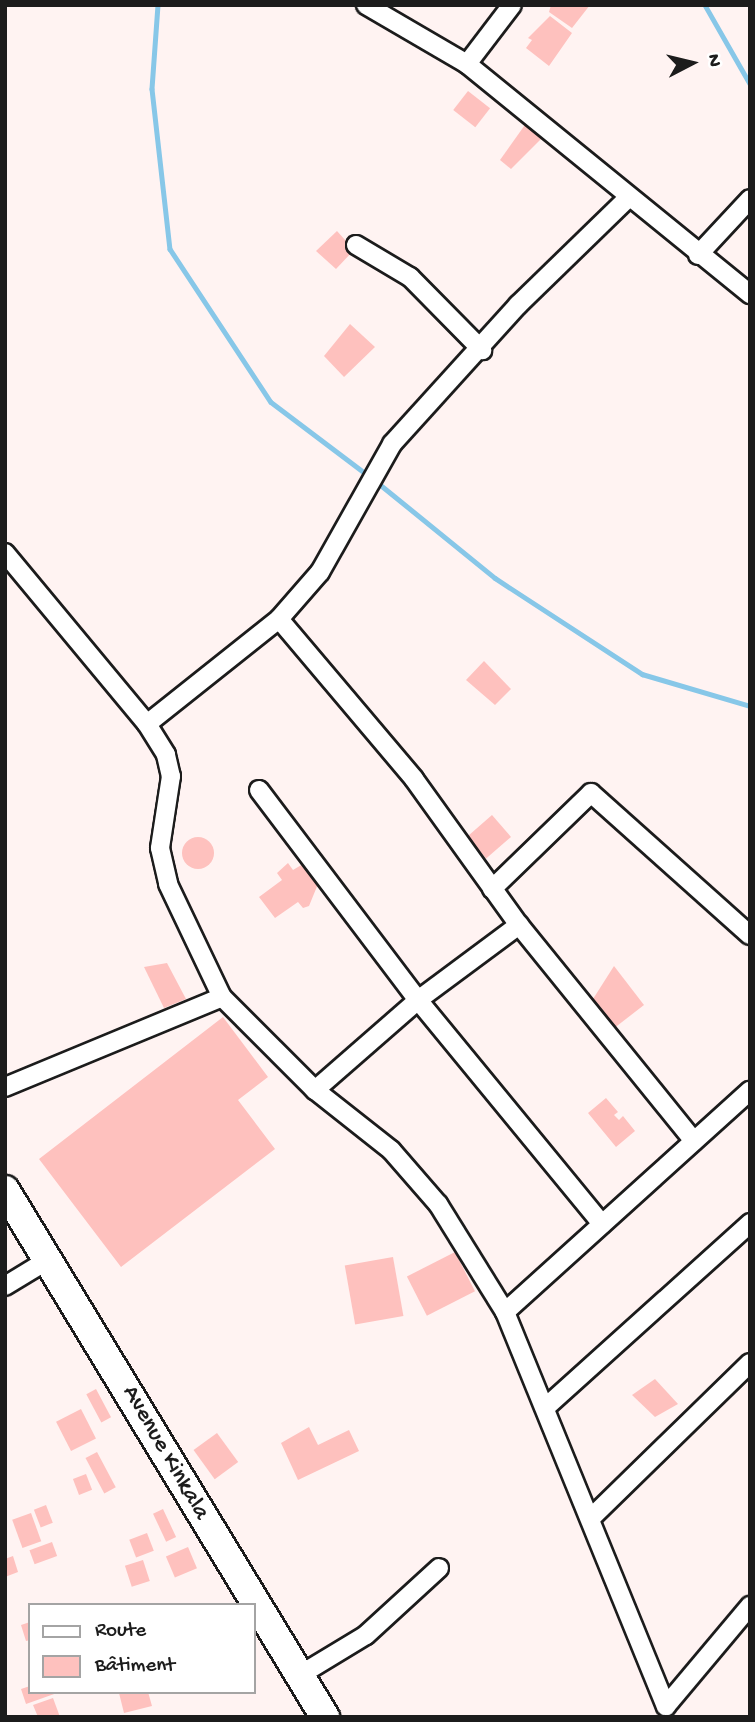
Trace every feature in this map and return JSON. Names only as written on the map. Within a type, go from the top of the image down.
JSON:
[{"type":"main road","name":"Avenue Kinkala","points":[[5,1191],[51,1258],[325,1717]]},
{"type":"street","points":[[467,64],[512,5]]},
{"type":"street","points":[[372,7],[467,64],[627,199],[750,294]]},
{"type":"street","points":[[147,724],[279,619],[320,572],[392,444],[482,350],[518,305],[627,199]]},
{"type":"street","points":[[698,255],[750,199]]},
{"type":"street","points":[[356,245],[410,277],[482,350]]},
{"type":"street","points":[[5,553],[147,724],[166,755],[171,776],[160,848],[168,884],[222,997],[315,1090],[391,1150],[438,1204],[505,1312],[666,1706],[750,1606]]},
{"type":"street","points":[[279,619],[414,779],[519,925],[694,1141]]},
{"type":"street","points":[[259,790],[418,1000],[601,1224]]},
{"type":"street","points":[[492,889],[591,793],[750,935]]},
{"type":"street","points":[[315,1090],[418,1000],[519,925]]},
{"type":"street","points":[[5,1087],[222,997]]},
{"type":"street","points":[[505,1312],[750,1091]]},
{"type":"street","points":[[546,1407],[750,1223]]},
{"type":"street","points":[[5,1286],[51,1258]]},
{"type":"street","points":[[591,1518],[750,1363]]},
{"type":"street","points":[[736,1376],[750,1389]]},
{"type":"street","points":[[300,1675],[366,1635],[439,1568]]},
{"type":"building","points":[[551,5],[590,5],[572,28],[549,12]]},
{"type":"building","points":[[550,16],[572,33],[549,66],[526,48],[532,40],[528,38]]},
{"type":"building","points":[[468,91],[490,108],[475,127],[453,110]]},
{"type":"building","points":[[527,122],[543,137],[511,169],[500,160]]},
{"type":"building","points":[[337,231],[354,250],[336,269],[316,251]]},
{"type":"building","points":[[350,324],[375,347],[344,377],[324,356]]},
{"type":"building","points":[[484,661],[511,689],[495,705],[466,680]]},
{"type":"building","points":[[492,815],[511,837],[486,859],[467,837]]},
{"type":"building","points":[[198,837],[209,842],[214,853],[209,864],[198,869],[187,864],[182,853],[187,842]]},
{"type":"building","points":[[288,863],[293,870],[303,864],[318,884],[309,906],[303,908],[298,902],[275,918],[259,897],[282,880],[277,873]]},
{"type":"building","points":[[167,963],[186,999],[164,1008],[144,967]]},
{"type":"building","points":[[614,966],[644,1005],[613,1029],[593,999]]},
{"type":"building","points":[[223,1017],[268,1077],[238,1100],[275,1149],[121,1267],[39,1159]]},
{"type":"building","points":[[606,1098],[618,1112],[614,1115],[619,1120],[623,1116],[635,1131],[616,1147],[588,1113]]},
{"type":"building","points":[[455,1252],[475,1291],[427,1316],[407,1277]]},
{"type":"building","points":[[393,1257],[403,1316],[355,1325],[345,1266]]},
{"type":"building","points":[[655,1379],[678,1404],[655,1417],[632,1395]]},
{"type":"building","points":[[96,1389],[111,1417],[101,1422],[86,1394]]},
{"type":"building","points":[[81,1409],[96,1438],[71,1451],[56,1422]]},
{"type":"building","points":[[309,1427],[318,1445],[349,1430],[359,1451],[298,1480],[281,1443]]},
{"type":"building","points":[[217,1433],[238,1462],[215,1479],[194,1450]]},
{"type":"building","points":[[97,1452],[116,1487],[104,1493],[86,1458]]},
{"type":"building","points":[[86,1474],[92,1490],[79,1495],[73,1479]]},
{"type":"building","points":[[46,1505],[53,1523],[41,1527],[34,1510]]},
{"type":"building","points":[[163,1509],[176,1537],[166,1542],[153,1514]]},
{"type":"building","points":[[31,1513],[41,1541],[22,1548],[12,1520]]},
{"type":"building","points":[[147,1533],[154,1551],[136,1558],[129,1540]]},
{"type":"building","points":[[52,1542],[57,1556],[35,1564],[29,1550]]},
{"type":"building","points":[[188,1547],[197,1568],[175,1578],[166,1556]]},
{"type":"building","points":[[13,1556],[18,1572],[5,1577],[5,1559]]},
{"type":"building","points":[[143,1560],[150,1581],[132,1587],[125,1566]]},
{"type":"building","points":[[28,1623],[28,1640],[26,1641],[21,1625]]},
{"type":"building","points":[[28,1687],[28,1694],[54,1694],[26,1704],[21,1689]]},
{"type":"building","points":[[119,1694],[149,1694],[152,1706],[124,1713]]},
{"type":"building","points":[[53,1698],[60,1717],[38,1717],[33,1705]]},
{"type":"waterway","points":[[158,5],[152,89],[170,249],[271,402],[370,477]]},
{"type":"waterway","points":[[705,5],[750,84]]},
{"type":"waterway","points":[[377,482],[495,578],[642,674],[750,706]]}]
